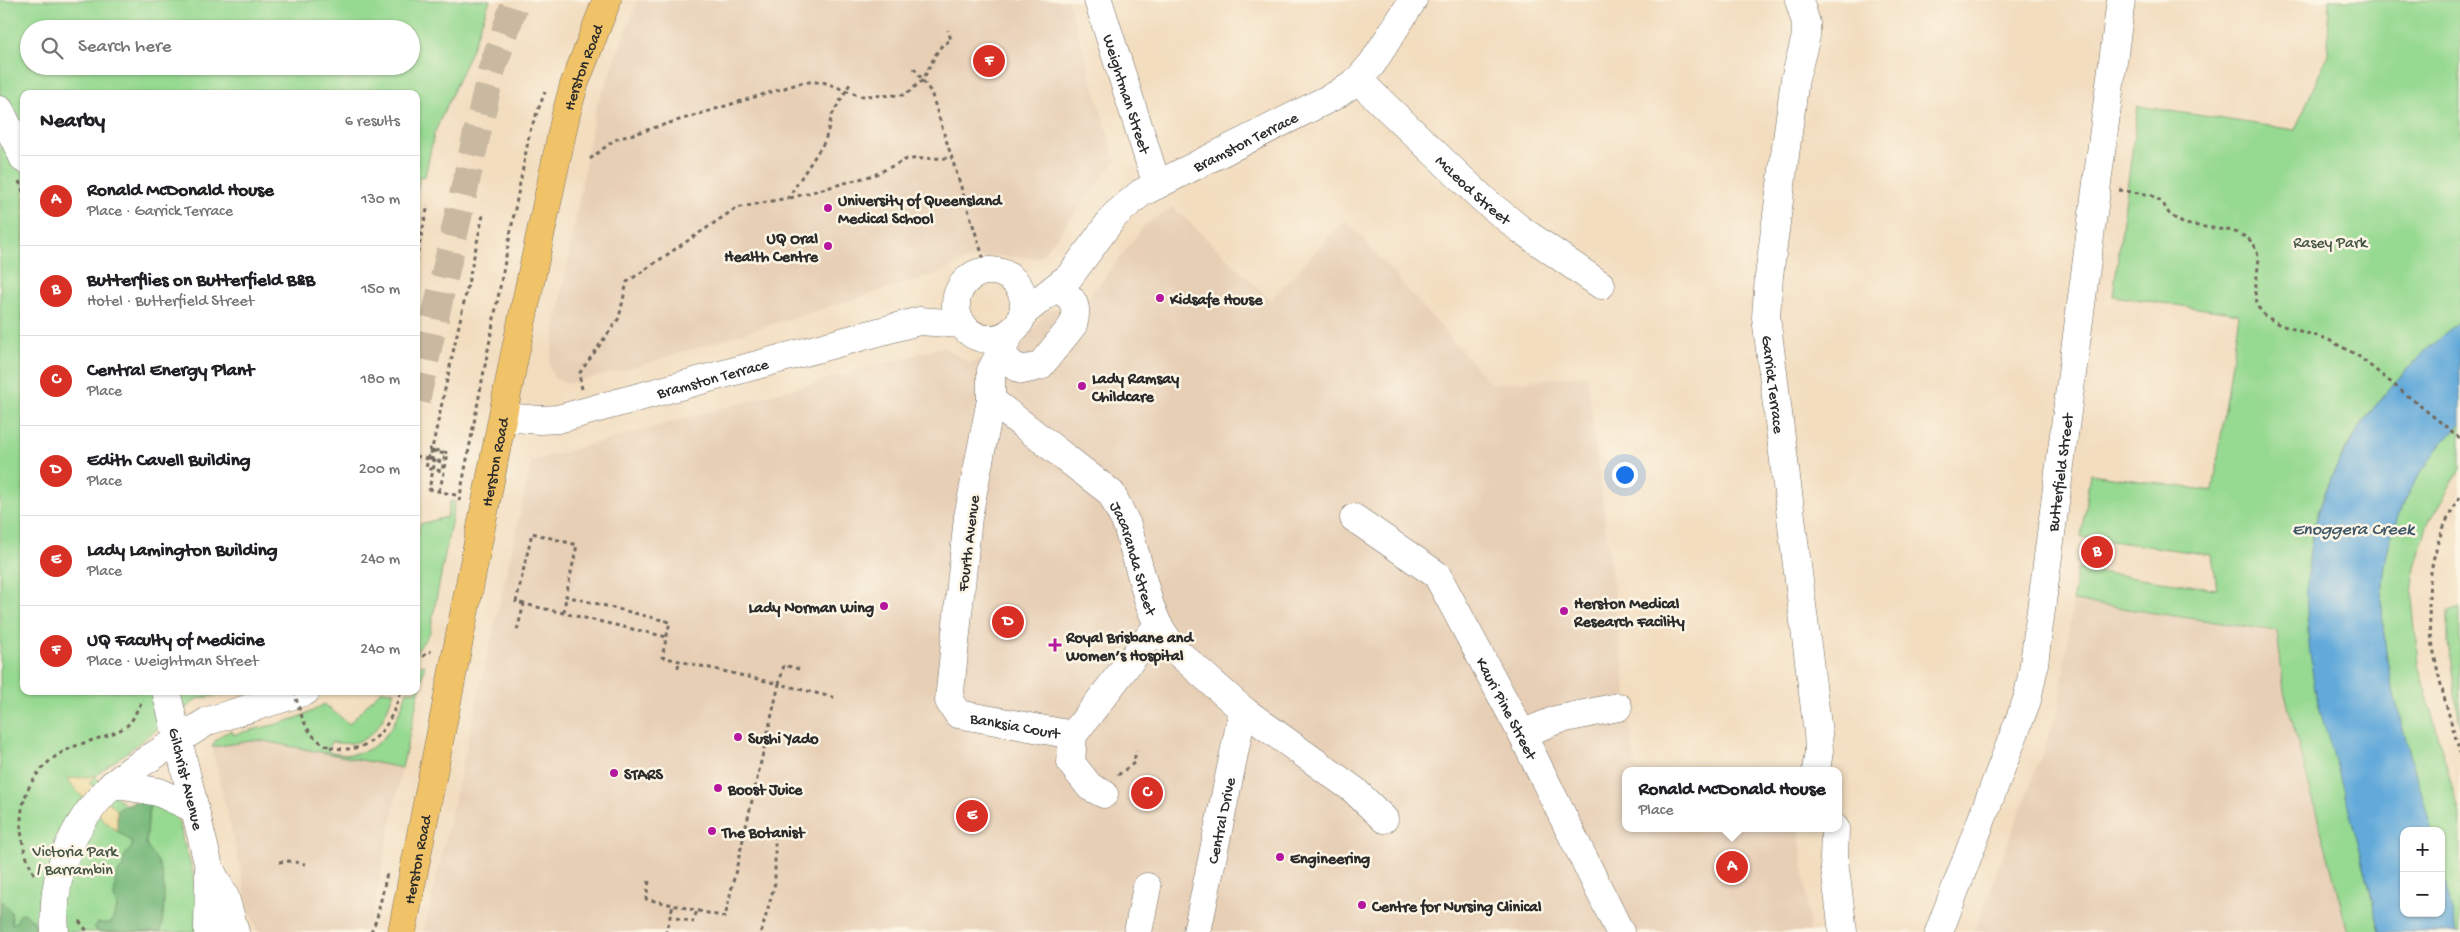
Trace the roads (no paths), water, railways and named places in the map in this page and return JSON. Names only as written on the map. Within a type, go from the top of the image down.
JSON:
[{"type":"main road","name":"Herston Road","points":[[401,931],[413,884],[503,416],[566,114],[574,85],[607,0]]},
{"type":"street","name":"Weightman Street","points":[[1098,0],[1157,185]]},
{"type":"street","name":"Butterfield Street","points":[[1939,932],[2014,738],[2027,700],[2031,681],[2121,0]]},
{"type":"street","name":"Bramston Terrace","points":[[919,321],[966,328],[979,337],[990,339],[1001,337],[1006,342],[1063,281],[1115,216],[1141,192],[1336,95],[1358,80],[1372,64],[1407,2]]},
{"type":"street","name":"Garrick Terrace","points":[[1801,6],[1805,48],[1795,79],[1766,303],[1818,733],[1819,752],[1817,767]]},
{"type":"street","name":"McLeod Street","points":[[1358,80],[1484,200],[1520,229],[1601,284]]},
{"type":"street","points":[[0,110],[20,151]]},
{"type":"street","name":"Bramston Terrace","points":[[503,416],[540,420],[558,419],[919,321],[959,293],[968,280],[982,272],[994,271],[1005,274],[1014,281]]},
{"type":"street","points":[[1014,281],[1063,281],[1076,308],[1073,325],[1040,366],[1022,370],[1011,364],[1006,342],[1024,301],[1021,290],[1014,281]]},
{"type":"street","points":[[959,293],[958,314],[966,328]]},
{"type":"street","name":"Fourth Avenue","points":[[958,714],[949,701],[968,517],[991,400],[1006,342],[966,328]]},
{"type":"street","name":"Jacaranda Street","points":[[991,400],[1111,493],[1127,525],[1150,606],[1158,625],[1174,649],[1243,710],[1354,790],[1384,819]]},
{"type":"street","name":"Kauri Pine Street","points":[[1354,518],[1436,575],[1522,734],[1620,932]]},
{"type":"street","name":"Banksia Court","points":[[1104,794],[1090,787],[1071,763],[1072,735],[1158,625]]},
{"type":"street","points":[[67,926],[55,892],[63,858],[78,826],[94,803],[111,787],[208,721],[295,695]]},
{"type":"street","name":"Gilchrist Avenue","points":[[155,696],[179,739],[209,867],[208,932]]},
{"type":"street","points":[[1522,734],[1556,720],[1618,707]]},
{"type":"street","name":"Central Drive","points":[[1198,932],[1243,710]]},
{"type":"street","name":"Banksia Court","points":[[958,714],[1072,735]]},
{"type":"street","points":[[111,787],[158,792],[195,809]]},
{"type":"street","points":[[1835,832],[1834,860],[1843,932]]},
{"type":"street","name":"Gilchrist Avenue","points":[[209,867],[225,897],[235,932]]},
{"type":"street","points":[[1138,932],[1147,887]]},
{"type":"water","name":"Enoggera Creek","points":[[2460,321],[2460,424],[2421,473],[2396,522],[2384,570],[2383,619],[2389,669],[2401,721],[2431,827],[2400,827],[2400,917],[2445,917],[2445,882],[2457,932],[2380,932],[2359,846],[2316,693],[2307,617],[2308,567],[2317,517],[2329,484],[2344,452],[2363,422],[2385,394],[2434,343]]},
{"type":"tunnel","points":[[420,383],[491,72],[516,0]]},
{"type":"place","name":"UQ Faculty of Medicine","points":[[989,61]]},
{"type":"place","name":"University of Queensland Medical School","points":[[828,208]]},
{"type":"place","name":"UQ Oral Health Centre","points":[[828,246]]},
{"type":"place","name":"Kidsafe House","points":[[1160,298]]},
{"type":"place","name":"Lady Ramsay Childcare","points":[[1082,386]]},
{"type":"place","name":"Butterflies on Butterfield B&B","points":[[2097,552]]},
{"type":"place","name":"Lady Norman Wing","points":[[884,606]]},
{"type":"place","name":"Herston Medical Research Facility","points":[[1564,611]]},
{"type":"place","name":"Edith Cavell Building","points":[[1008,622]]},
{"type":"place","name":"Royal Brisbane and Women’s Hospital","points":[[1055,645]]},
{"type":"place","name":"Sushi Yado","points":[[738,737]]},
{"type":"place","name":"STARS","points":[[614,773]]},
{"type":"place","name":"Boost Juice","points":[[718,788]]},
{"type":"place","name":"Central Energy Plant","points":[[1147,793]]},
{"type":"place","name":"Lady Lamington Building","points":[[972,816]]},
{"type":"place","name":"The Botanist","points":[[712,831]]},
{"type":"place","name":"Engineering","points":[[1280,857]]},
{"type":"place","name":"Ronald McDonald House","points":[[1732,867]]},
{"type":"place","name":"Centre for Nursing Clinical","points":[[1362,905]]},
{"type":"park label","name":"Rasey Park","points":[[2330,241]]},
{"type":"park label","name":"Victoria Park / Barrambin","points":[[75,859]]}]
